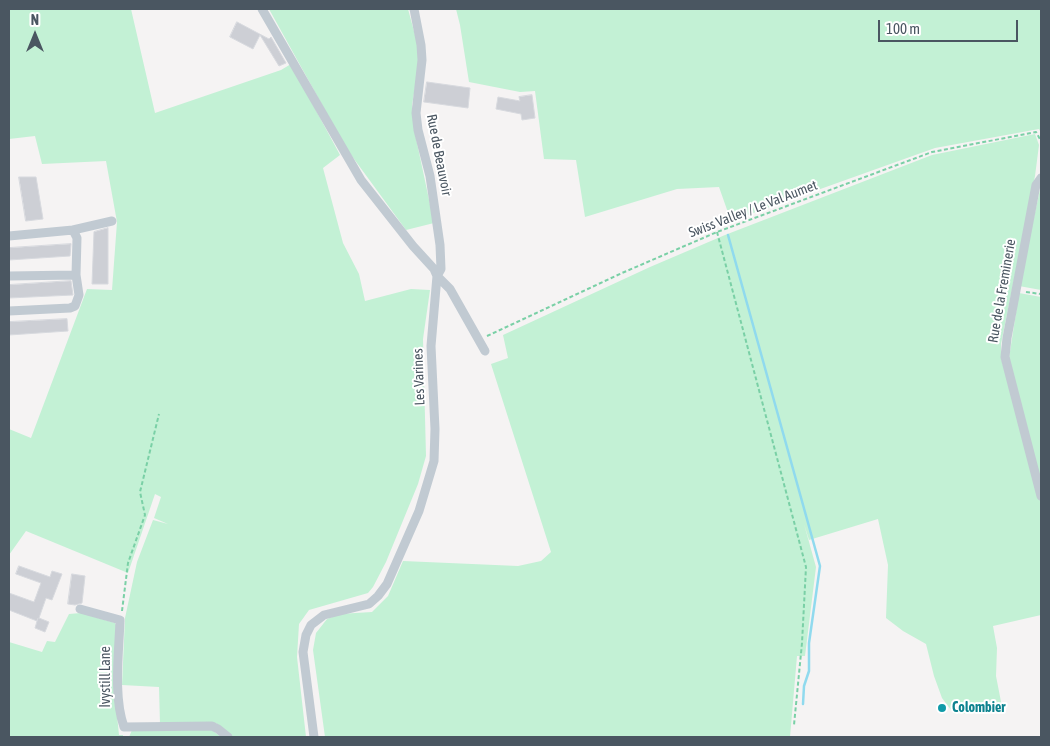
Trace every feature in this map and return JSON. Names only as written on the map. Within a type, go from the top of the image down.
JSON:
[{"type":"street","points":[[262,9],[361,180],[407,239],[434,269],[437,276],[450,289],[485,351]]},
{"type":"street","name":"Rue de Beauvoir","points":[[414,9],[422,60],[416,113],[418,130],[430,176],[439,237],[440,269],[437,276]]},
{"type":"street","name":"Rue de la Freminerie","points":[[1041,178],[1036,185],[1005,357],[1041,496]]},
{"type":"street","points":[[9,236],[73,230],[112,221]]},
{"type":"street","points":[[9,311],[70,308],[75,306],[79,295],[76,275],[77,238],[73,230]]},
{"type":"street","points":[[9,276],[76,275]]},
{"type":"street","name":"Les Varines","points":[[314,737],[303,652],[306,635],[312,625],[324,615],[369,604],[387,584],[419,511],[434,461],[435,429],[431,346],[437,276]]},
{"type":"street","points":[[80,609],[120,620]]},
{"type":"street","name":"Ivystill Lane","points":[[120,620],[118,684],[120,718],[124,727],[212,726],[218,728],[228,737]]},
{"type":"path","name":"Swiss Valley / Le Val Aumet","points":[[479,340],[622,273],[717,232],[932,152],[1036,132],[1041,141]]},
{"type":"path","points":[[717,232],[806,567],[802,643],[794,725]]},
{"type":"path","points":[[1016,290],[1041,294]]},
{"type":"path","points":[[120,620],[128,563],[145,515],[140,492],[159,414]]},
{"type":"green space","points":[[9,9],[131,9],[155,113],[281,70],[291,64],[340,155],[323,168],[343,243],[359,274],[365,301],[411,289],[430,290],[423,339],[426,456],[418,484],[386,562],[373,587],[368,593],[309,610],[299,624],[297,657],[306,737],[233,737],[216,723],[160,724],[159,687],[122,685],[125,618],[137,562],[153,520],[168,524],[154,518],[161,497],[155,494],[128,573],[26,531],[9,555],[9,429],[31,438],[87,289],[112,290],[117,222],[106,161],[42,164],[35,136],[9,139]]},
{"type":"green space","points":[[269,9],[408,9],[418,46],[418,70],[412,105],[414,129],[434,223],[406,230],[346,148]]},
{"type":"green space","points":[[456,9],[1041,9],[1041,133],[1039,129],[935,148],[731,221],[719,187],[677,189],[585,217],[576,160],[544,159],[535,91],[520,92],[469,82]]},
{"type":"green space","points":[[1035,134],[1039,145],[1035,176],[1001,344],[1001,358],[1041,502],[1041,615],[993,626],[997,648],[996,676],[1003,712],[954,714],[942,698],[926,644],[903,631],[886,618],[888,565],[878,519],[809,540],[804,524],[816,567],[805,656],[797,656],[790,737],[325,737],[313,650],[316,633],[327,619],[339,614],[372,612],[388,596],[403,561],[518,566],[541,561],[551,552],[491,364],[508,358],[503,335],[650,267],[725,235],[932,155]]},
{"type":"green space","points":[[1041,185],[1041,290],[1019,286]]},
{"type":"green space","points":[[1019,293],[1041,297],[1041,481],[1009,358]]},
{"type":"green space","points":[[81,613],[115,623],[117,627],[116,705],[119,735],[123,735],[123,737],[9,737],[9,642],[42,652],[47,641],[55,642],[69,614]]},
{"type":"green space","points":[[132,730],[212,730],[221,737],[129,737]]},
{"type":"building","points":[[237,22],[269,39],[271,37],[286,63],[279,66],[260,35],[253,49],[230,37]]},
{"type":"building","points":[[427,82],[470,88],[468,108],[424,102]]},
{"type":"building","points":[[532,95],[535,118],[522,120],[521,114],[496,109],[498,97],[520,101],[519,97]]},
{"type":"building","points":[[19,177],[36,177],[43,219],[26,221]]},
{"type":"building","points":[[108,228],[108,284],[92,284],[94,232]]},
{"type":"building","points":[[71,244],[70,256],[9,260],[9,248]]},
{"type":"building","points":[[71,281],[73,295],[9,298],[9,285]]},
{"type":"building","points":[[67,319],[68,331],[9,335],[9,322]]},
{"type":"building","points":[[19,566],[50,577],[52,571],[62,574],[52,600],[46,598],[39,618],[49,622],[45,632],[35,628],[38,618],[37,621],[9,610],[9,593],[34,602],[41,583],[16,574]]},
{"type":"building","points":[[72,574],[85,576],[82,603],[75,605],[68,604]]},
{"type":"waterway","points":[[728,235],[820,566],[809,643],[809,671],[804,686],[803,704]]},
{"type":"place","name":"Colombier","points":[[942,708]]}]
